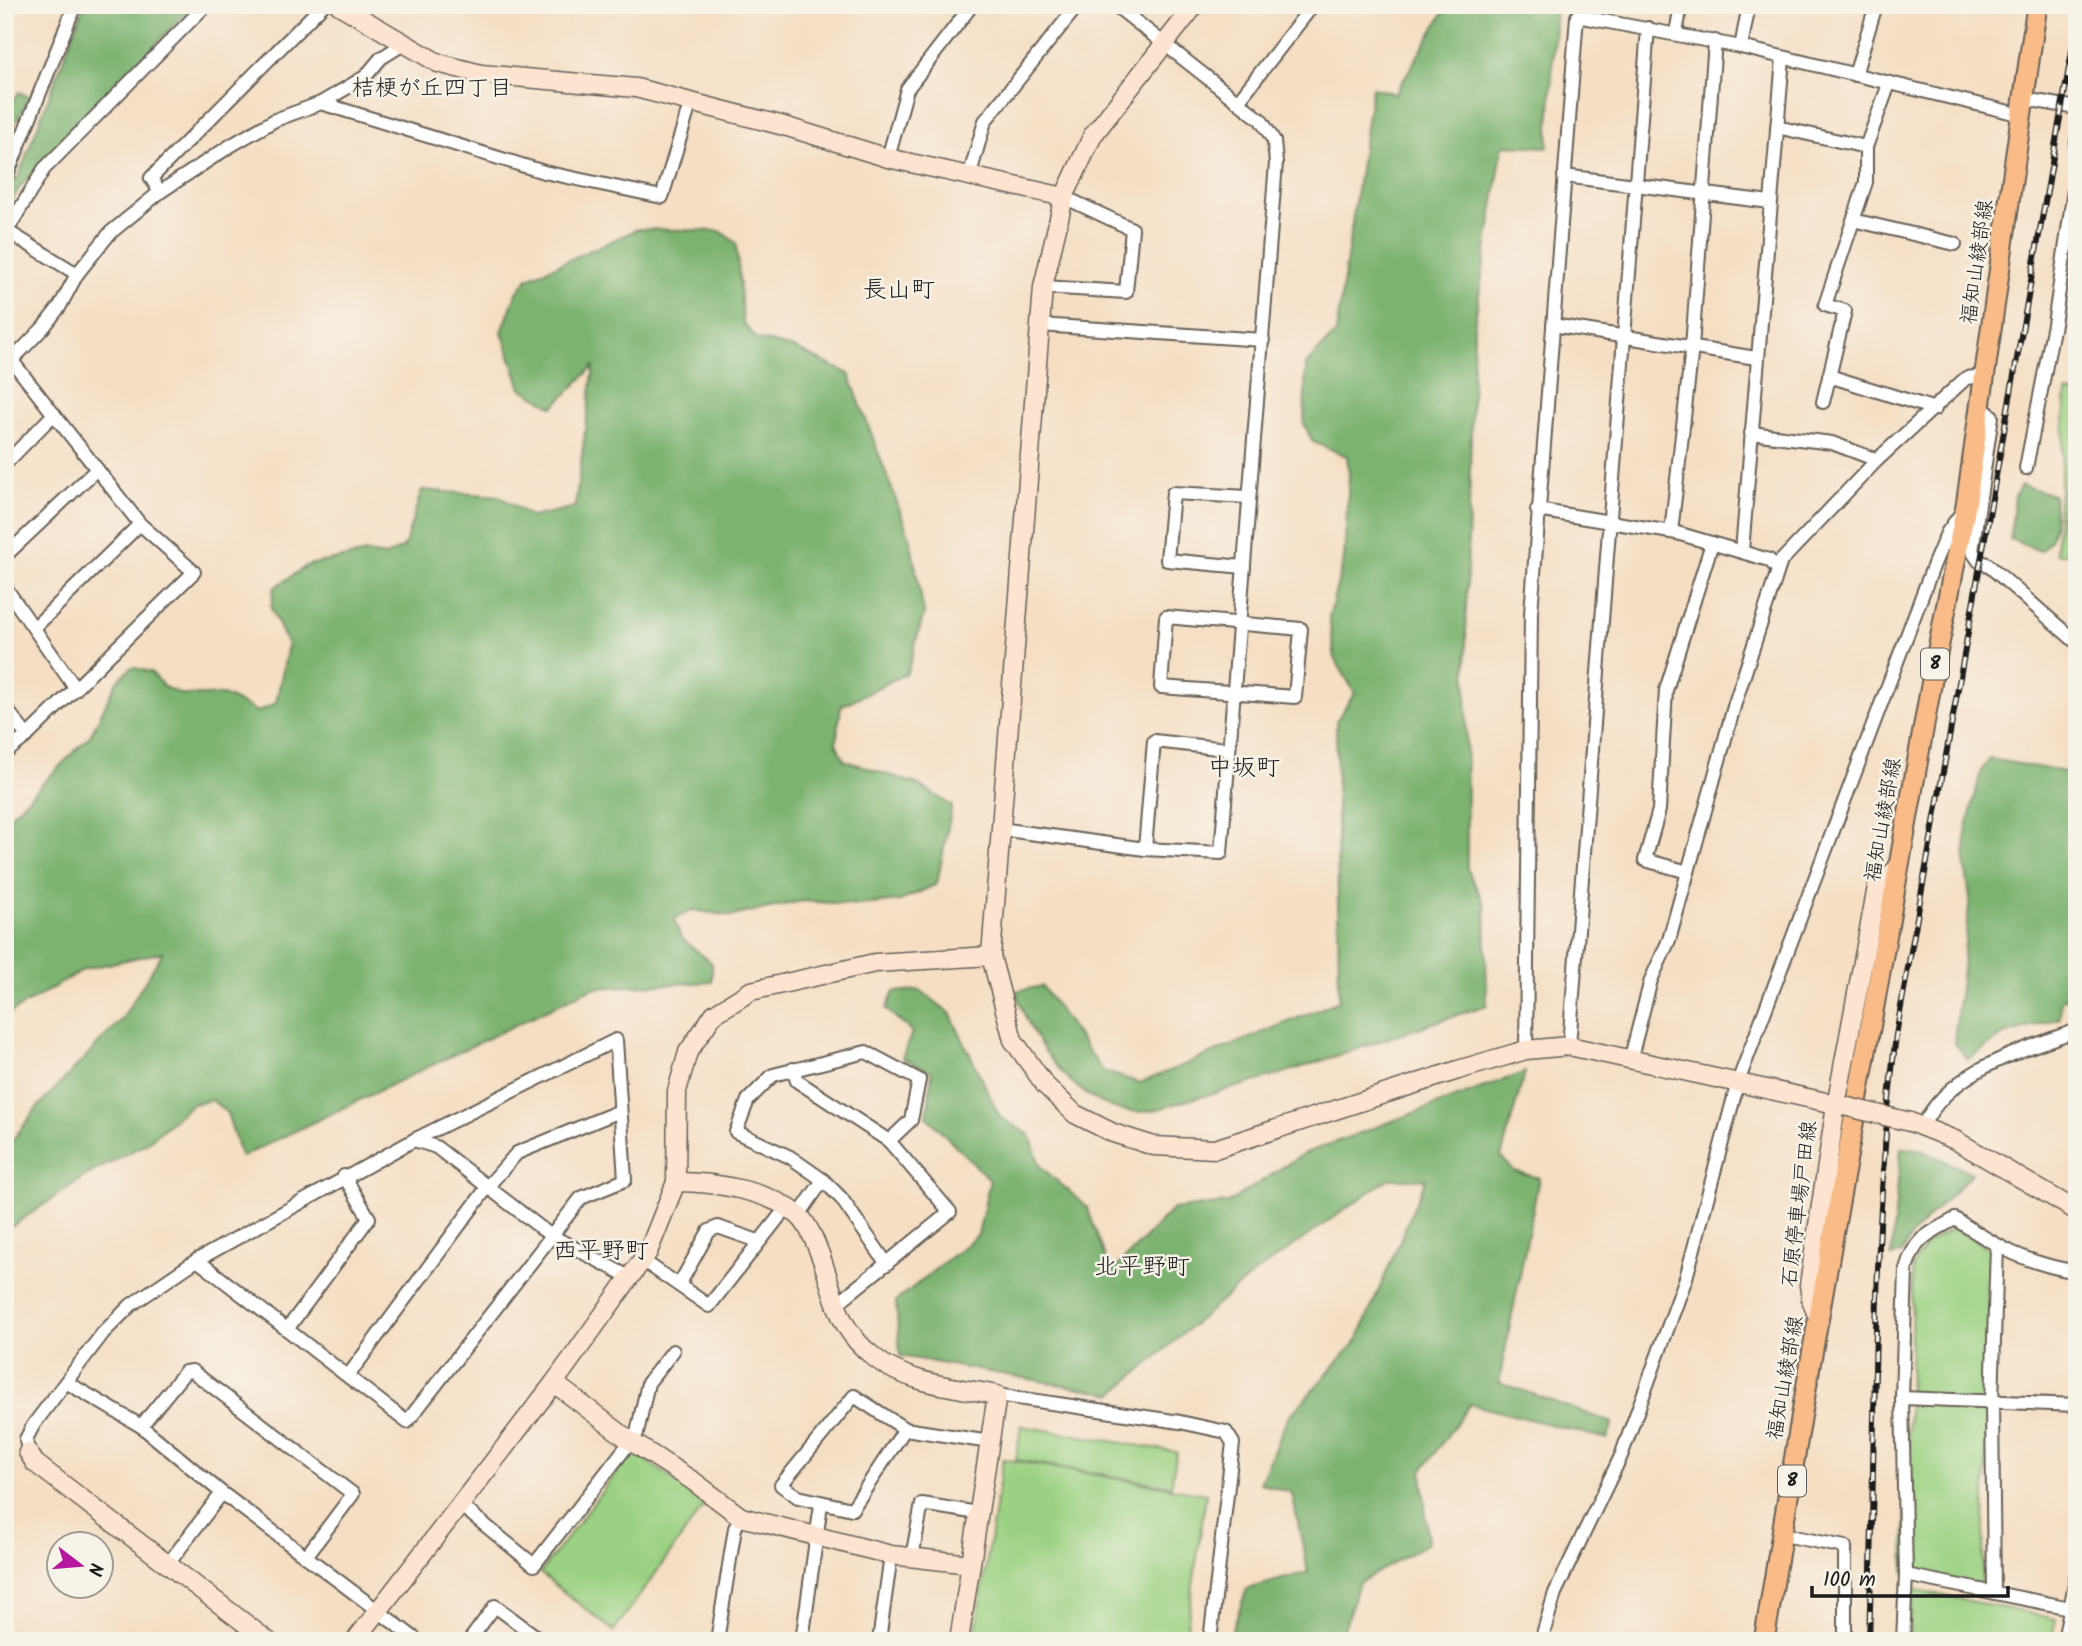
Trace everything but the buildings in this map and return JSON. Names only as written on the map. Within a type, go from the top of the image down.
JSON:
[{"type":"main road","name":"福知山綾部線","points":[[1764,1641],[1899,867],[1966,506],[2037,5]]},
{"type":"street","points":[[5,180],[75,5]]},
{"type":"street","points":[[77,274],[6,233],[44,169],[206,5]]},
{"type":"street","points":[[160,192],[151,178],[323,5]]},
{"type":"street","points":[[338,5],[438,63],[481,74],[636,88],[691,101],[888,158],[1064,197],[1132,229],[1126,292],[1043,287]]},
{"type":"street","points":[[888,158],[907,89],[972,5]]},
{"type":"street","points":[[969,177],[985,121],[1078,5]]},
{"type":"street","points":[[1000,829],[1144,849],[1221,853],[1227,749],[1263,340],[1276,163],[1274,141],[1261,120],[1239,100],[1115,5]]},
{"type":"street","points":[[1195,5],[1093,135],[1064,197],[1043,287],[991,956],[1013,1041],[1045,1086],[1075,1114],[1113,1133],[1154,1146],[1214,1149],[1527,1050],[1569,1046],[1630,1057],[1840,1105],[1877,887],[1899,867]]},
{"type":"street","points":[[1239,100],[1313,5]]},
{"type":"street","points":[[1675,33],[1681,5]]},
{"type":"street","points":[[1741,47],[1749,5]]},
{"type":"street","points":[[1855,75],[1876,5]]},
{"type":"street","points":[[1527,1050],[1531,613],[1577,16],[1715,41],[1889,84],[2023,107],[2077,108]]},
{"type":"street","points":[[1569,1046],[1648,28]]},
{"type":"street","points":[[5,752],[27,736],[194,572],[140,524],[54,414],[9,364],[60,306],[77,274],[110,233],[160,192],[275,120],[321,103],[365,77],[395,40]]},
{"type":"street","points":[[1671,532],[1692,347],[1715,41]]},
{"type":"street","points":[[1742,551],[1783,58]]},
{"type":"street","points":[[1823,402],[1845,312],[1825,305],[1866,182],[1866,148],[1889,84]]},
{"type":"street","points":[[321,103],[544,172],[662,197],[691,101]]},
{"type":"street","points":[[1777,127],[1866,148]]},
{"type":"street","points":[[2026,468],[2054,324],[2076,183],[2077,140]]},
{"type":"street","points":[[1564,176],[1770,202]]},
{"type":"street","points":[[1853,220],[1955,244]]},
{"type":"street","points":[[1040,325],[1263,340]]},
{"type":"street","points":[[1553,325],[1756,358]]},
{"type":"street","points":[[1829,376],[1935,409]]},
{"type":"street","points":[[1630,1057],[1651,980],[1669,940],[1735,703],[1781,561],[1877,460],[1966,378],[1984,376]]},
{"type":"street","points":[[1980,406],[1992,416],[1972,551],[1979,561],[1987,564],[2077,643]]},
{"type":"street","points":[[5,464],[54,414]]},
{"type":"street","points":[[1751,433],[1832,443],[1877,460]]},
{"type":"street","points":[[5,556],[97,469]]},
{"type":"street","points":[[1244,567],[1167,560],[1174,493],[1249,497]]},
{"type":"street","points":[[1541,1641],[1555,1594],[1621,1456],[1686,1278],[1738,1082],[1934,564],[1947,533],[1966,506]]},
{"type":"street","points":[[1537,510],[1671,532],[1769,560],[1778,569]]},
{"type":"street","points":[[34,628],[140,524]]},
{"type":"street","points":[[1688,872],[1645,860],[1659,810],[1666,690],[1712,543]]},
{"type":"street","points":[[5,587],[76,689]]},
{"type":"street","points":[[1166,617],[1239,623],[1301,629],[1295,697],[1161,687],[1166,617]]},
{"type":"street","points":[[5,707],[27,736]]},
{"type":"street","points":[[1144,849],[1154,741],[1227,749]]},
{"type":"street","points":[[355,1641],[554,1383],[642,1260],[667,1210],[676,1182],[677,1091],[688,1052],[714,1014],[751,991],[875,963],[991,956]]},
{"type":"street","points":[[1917,1124],[1944,1093],[1992,1064],[2077,1030]]},
{"type":"street","points":[[197,1260],[407,1422],[581,1198],[625,1180],[616,1040],[344,1176],[197,1260],[131,1305],[103,1333],[34,1424],[26,1439],[28,1452],[35,1463],[268,1641]]},
{"type":"street","points":[[887,1264],[841,1198],[823,1180],[790,1157],[736,1132],[748,1100],[773,1075],[866,1052],[919,1080],[911,1120],[889,1141]]},
{"type":"street","points":[[793,1069],[797,1082],[889,1141],[950,1212],[834,1306]]},
{"type":"street","name":"石原停車場戸田線","points":[[1819,1321],[1809,1285],[1840,1105],[1917,1124],[1955,1140],[2077,1211]]},
{"type":"street","points":[[348,1376],[489,1185],[517,1153],[620,1111]]},
{"type":"street","points":[[414,1140],[436,1147],[489,1185],[550,1235],[629,1277]]},
{"type":"street","points":[[288,1328],[369,1218],[344,1176]]},
{"type":"street","points":[[642,1260],[709,1306],[758,1241],[792,1212],[823,1180]]},
{"type":"street","points":[[676,1182],[737,1188],[792,1212],[821,1259],[834,1306],[853,1336],[875,1358],[899,1373],[997,1395],[1180,1422],[1226,1432],[1233,1443],[1210,1641]]},
{"type":"street","points":[[1903,1641],[1906,1575],[1902,1398],[1906,1269],[1919,1239],[1955,1219],[1997,1247],[2038,1265],[2077,1272]]},
{"type":"street","points":[[679,1285],[709,1231],[718,1227],[758,1241]]},
{"type":"street","points":[[1994,1593],[1992,1402],[1997,1247]]},
{"type":"street","points":[[459,1504],[534,1565],[637,1433],[642,1419],[641,1402],[648,1383],[673,1351]]},
{"type":"street","points":[[141,1426],[185,1372],[192,1371],[353,1494],[307,1555]]},
{"type":"street","points":[[66,1382],[141,1426],[222,1493],[418,1641]]},
{"type":"street","points":[[554,1383],[629,1440],[693,1480],[741,1517],[891,1555],[970,1564]]},
{"type":"street","points":[[958,1641],[997,1395]]},
{"type":"street","points":[[905,1429],[852,1509],[797,1497],[781,1485],[854,1396],[905,1429],[990,1442]]},
{"type":"street","points":[[1902,1398],[2077,1405]]},
{"type":"street","points":[[168,1564],[222,1493]]},
{"type":"street","points":[[802,1641],[821,1504]]},
{"type":"street","points":[[912,1557],[922,1504],[978,1513]]},
{"type":"street","points":[[717,1641],[735,1528],[741,1517]]},
{"type":"street","points":[[1784,1535],[1845,1547],[1845,1641]]},
{"type":"street","points":[[879,1641],[891,1555]]},
{"type":"street","points":[[2064,1641],[2077,1573]]},
{"type":"street","points":[[1906,1575],[2070,1608]]},
{"type":"street","points":[[469,1641],[495,1606],[542,1641]]},
{"type":"green space","points":[[84,5],[193,5],[20,187],[5,212],[5,196],[19,175]]},
{"type":"green space","points":[[1448,5],[1556,5],[1548,147],[1503,145],[1474,326],[1466,613],[1467,869],[1485,905],[1487,1005],[1303,1067],[1150,1111],[1136,1112],[1115,1108],[1076,1086],[1060,1070],[1032,1031],[1016,991],[1042,986],[1103,1071],[1140,1083],[1339,1001],[1336,721],[1355,693],[1335,659],[1329,617],[1344,559],[1349,475],[1347,456],[1313,442],[1304,424],[1306,364],[1336,333],[1372,87],[1395,94]]},
{"type":"green space","points":[[19,92],[29,97],[5,143],[5,114]]},
{"type":"green space","points":[[638,229],[720,231],[736,243],[743,322],[756,339],[794,348],[849,374],[910,538],[924,613],[907,673],[841,706],[836,743],[844,760],[919,785],[952,806],[937,884],[900,901],[861,905],[802,901],[732,916],[692,910],[674,919],[681,938],[712,963],[712,982],[592,988],[241,1157],[227,1113],[212,1100],[192,1104],[147,1143],[87,1175],[5,1231],[5,1150],[37,1108],[122,1019],[163,952],[85,969],[5,1016],[5,821],[90,736],[117,681],[132,667],[151,672],[164,687],[183,695],[223,695],[258,712],[276,703],[288,645],[271,608],[274,588],[308,565],[367,553],[386,556],[404,547],[422,490],[499,496],[532,517],[575,507],[594,366],[553,407],[521,388],[502,332],[516,294],[528,278]]},
{"type":"green space","points":[[2066,392],[2077,394],[2077,554],[2056,554]]},
{"type":"green space","points":[[2021,485],[2053,495],[2053,533],[2040,551],[2010,539],[2015,496]]},
{"type":"green space","points":[[1990,759],[2077,774],[2077,1000],[2075,997],[2061,999],[2060,1018],[2004,1035],[1968,1059],[1954,1043],[1970,897],[1965,864],[1966,832],[1981,771]]},
{"type":"green space","points":[[920,990],[950,1013],[1000,1117],[1030,1135],[1040,1166],[1087,1207],[1111,1273],[1173,1209],[1228,1203],[1303,1154],[1525,1072],[1501,1157],[1514,1171],[1539,1178],[1499,1382],[1613,1423],[1607,1439],[1470,1404],[1422,1471],[1428,1543],[1359,1583],[1340,1641],[1228,1641],[1247,1589],[1308,1572],[1292,1493],[1260,1483],[1287,1419],[1358,1339],[1426,1179],[1388,1179],[1248,1278],[1113,1394],[900,1356],[896,1301],[978,1235],[990,1180],[927,1117],[932,1072],[902,1058],[912,1032],[886,1009],[894,992]]},
{"type":"green space","points":[[1901,1148],[1919,1149],[1972,1173],[1914,1232],[1902,1253],[1891,1257]]},
{"type":"green space","points":[[1955,1228],[1993,1251],[1982,1586],[1904,1572],[1913,1265],[1928,1242]]},
{"type":"green space","points":[[1021,1426],[1177,1452],[1171,1486],[1016,1460]]},
{"type":"green space","points":[[633,1451],[706,1503],[614,1631],[540,1573]]},
{"type":"green space","points":[[1003,1459],[1206,1494],[1185,1641],[974,1641]]},
{"type":"green space","points":[[1912,1589],[2056,1619],[2051,1641],[1909,1641]]},
{"type":"railway","points":[[1869,1641],[1878,1262],[1896,1035],[2077,23]]},
{"type":"district","name":"桔梗が丘四丁目","points":[[432,89]]},
{"type":"district","name":"長山町","points":[[899,290]]},
{"type":"district","name":"中坂町","points":[[1244,768]]},
{"type":"district","name":"西平野町","points":[[601,1251]]},
{"type":"district","name":"北平野町","points":[[1142,1267]]}]
